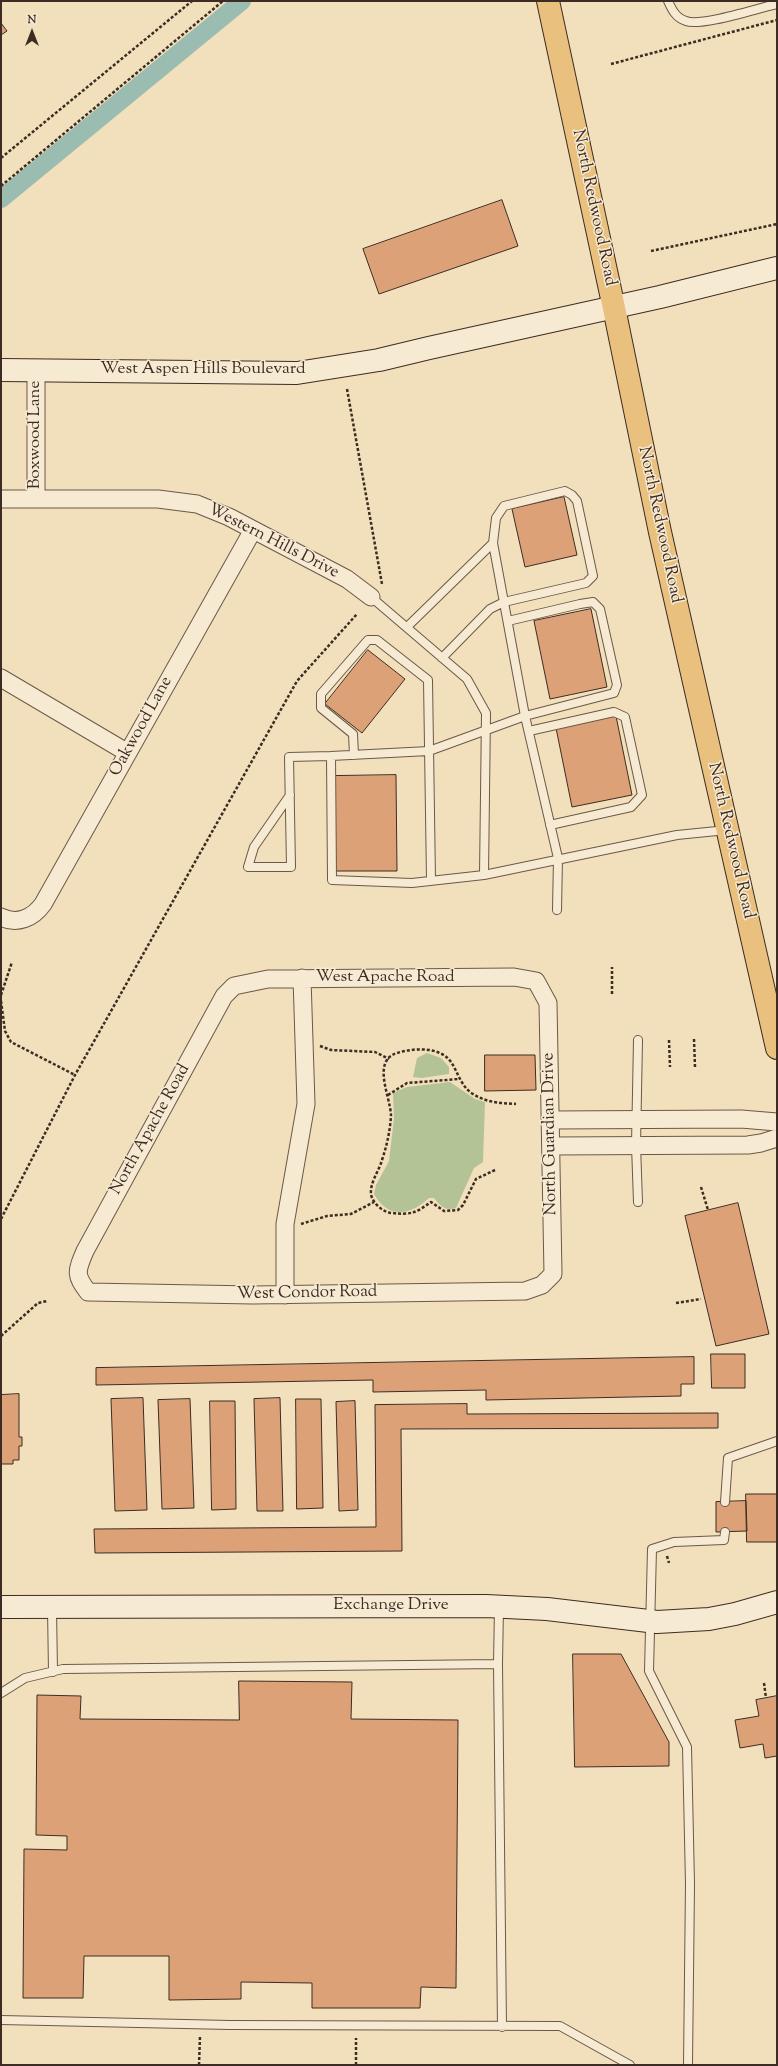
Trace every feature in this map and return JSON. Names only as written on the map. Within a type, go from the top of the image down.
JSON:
[{"type":"main road","name":"North Redwood Road","points":[[548,1],[614,308],[652,497],[777,1048]]},
{"type":"street","name":"West Aspen Hills Boulevard","points":[[1,370],[297,373],[379,360],[614,308],[777,268]]},
{"type":"street","name":"Boxwood Lane","points":[[36,370],[36,499]]},
{"type":"street","name":"Western Hills Drive","points":[[1,499],[178,500],[214,510],[347,579],[376,590]]},
{"type":"street","name":"Oakwood Lane","points":[[1,917],[11,920],[25,919],[38,910],[43,904],[253,530]]},
{"type":"street","points":[[1,678],[128,753]]},
{"type":"street","name":"West Apache Road","points":[[234,986],[268,979],[302,978],[514,977],[536,981]]},
{"type":"street","points":[[285,1295],[285,1224],[306,1104],[302,978]]},
{"type":"street","name":"North Guardian Drive","points":[[536,981],[548,1003],[552,1146],[553,1274],[542,1285]]},
{"type":"street","name":"North Apache Road","points":[[79,1280],[78,1266],[85,1251],[224,996],[234,986]]},
{"type":"street","points":[[551,1120],[754,1119],[777,1122]]},
{"type":"street","points":[[552,1146],[748,1145],[777,1138]]},
{"type":"street","name":"West Condor Road","points":[[79,1280],[88,1292],[285,1295],[525,1291],[542,1285]]},
{"type":"street","name":"Exchange Drive","points":[[1,1607],[499,1607],[547,1609],[650,1622],[709,1619],[735,1614],[777,1602]]},
{"type":"lane","points":[[668,1],[673,12],[679,18],[693,23],[767,3],[777,4]]},
{"type":"lane","points":[[442,658],[490,609],[504,602],[586,584],[593,576],[577,501],[572,495],[565,491],[504,506],[496,518],[493,543],[504,602],[508,622],[528,731],[558,858],[557,910]]},
{"type":"lane","points":[[407,627],[493,543]]},
{"type":"lane","points":[[376,590],[407,627],[467,679],[486,713],[484,875]]},
{"type":"lane","points":[[290,795],[254,847],[248,867],[291,867],[290,795],[289,756],[331,756],[429,751],[525,716],[614,693],[617,686],[600,609],[593,602],[508,622]]},
{"type":"lane","points":[[354,755],[353,734],[321,708],[321,694],[368,640],[377,640],[428,680],[432,880]]},
{"type":"lane","points":[[528,731],[614,712],[625,717],[642,795],[631,806],[550,825]]},
{"type":"lane","points":[[331,756],[332,880],[412,883],[484,875],[558,858],[677,835],[728,830]]},
{"type":"lane","points":[[638,1040],[636,1145],[638,1202]]},
{"type":"lane","points":[[725,1502],[728,1458],[777,1441]]},
{"type":"lane","points":[[688,2065],[690,1884],[687,1747],[650,1671],[652,1549],[674,1542],[724,1540],[725,1532]]},
{"type":"lane","points":[[52,1607],[53,1672]]},
{"type":"lane","points":[[499,1607],[498,1664],[502,2027]]},
{"type":"lane","points":[[1,1693],[24,1678],[63,1670],[498,1664]]},
{"type":"lane","points":[[1,2020],[230,2025],[560,2026],[630,2065]]},
{"type":"path","points":[[1,158],[192,1]]},
{"type":"path","points":[[1,186],[222,1]]},
{"type":"path","points":[[611,64],[777,20]]},
{"type":"path","points":[[651,251],[777,224]]},
{"type":"path","points":[[347,390],[376,590]]},
{"type":"path","points":[[1,1219],[75,1075],[298,681],[357,614]]},
{"type":"path","points":[[1,995],[12,962]]},
{"type":"path","points":[[612,967],[612,994]]},
{"type":"path","points":[[1,1002],[5,1031],[11,1042],[75,1075]]},
{"type":"path","points":[[694,1039],[695,1067]]},
{"type":"path","points":[[669,1040],[670,1067]]},
{"type":"path","points":[[316,1044],[331,1050],[375,1052],[389,1059]]},
{"type":"path","points":[[495,1170],[476,1179],[463,1205],[458,1210],[451,1212],[444,1211],[431,1202],[416,1213],[389,1213],[374,1202],[371,1195],[371,1185],[382,1160],[390,1131],[391,1112],[384,1076],[384,1067],[389,1059],[396,1053],[419,1050],[440,1052],[450,1061],[466,1088],[479,1097],[494,1103],[516,1104]]},
{"type":"path","points":[[388,1095],[407,1083],[460,1079]]},
{"type":"path","points":[[701,1187],[708,1210]]},
{"type":"path","points":[[300,1224],[327,1216],[351,1214],[374,1202]]},
{"type":"path","points":[[676,1303],[701,1299]]},
{"type":"path","points":[[1,1336],[38,1303],[47,1301]]},
{"type":"path","points":[[667,1556],[668,1563]]},
{"type":"path","points":[[764,1683],[766,1698]]},
{"type":"path","points":[[199,2065],[200,2035]]},
{"type":"path","points":[[356,2037],[356,2065]]},
{"type":"green space","points":[[427,1053],[441,1058],[449,1067],[449,1074],[422,1078],[413,1077],[417,1058]]},
{"type":"green space","points":[[450,1082],[475,1099],[485,1102],[483,1162],[474,1168],[456,1208],[446,1209],[434,1198],[429,1198],[414,1208],[406,1211],[392,1211],[386,1208],[374,1194],[376,1185],[389,1161],[394,1118],[393,1093],[407,1087]]},
{"type":"building","points":[[1,23],[7,31],[1,35]]},
{"type":"building","points":[[502,200],[518,246],[379,294],[363,249]]},
{"type":"building","points":[[564,497],[577,555],[525,567],[512,509]]},
{"type":"building","points":[[591,609],[607,687],[550,699],[534,621]]},
{"type":"building","points":[[368,650],[405,679],[362,733],[325,704]]},
{"type":"building","points":[[616,716],[632,795],[572,807],[556,728]]},
{"type":"building","points":[[396,775],[397,871],[335,871],[334,776]]},
{"type":"building","points":[[485,1055],[535,1055],[536,1090],[485,1091]]},
{"type":"building","points":[[738,1203],[769,1334],[716,1346],[685,1216]]},
{"type":"building","points":[[711,1354],[745,1354],[745,1388],[712,1388]]},
{"type":"building","points":[[694,1357],[694,1384],[681,1384],[681,1396],[486,1400],[486,1390],[373,1392],[373,1380],[96,1385],[96,1368]]},
{"type":"building","points":[[19,1394],[19,1437],[22,1437],[22,1446],[19,1446],[19,1460],[13,1460],[13,1464],[1,1464],[1,1395]]},
{"type":"building","points":[[143,1398],[147,1510],[115,1511],[111,1399]]},
{"type":"building","points":[[280,1398],[283,1511],[257,1511],[254,1399]]},
{"type":"building","points":[[190,1399],[194,1508],[162,1509],[158,1400]]},
{"type":"building","points":[[296,1399],[321,1399],[323,1508],[297,1509]]},
{"type":"building","points":[[210,1401],[235,1401],[236,1509],[212,1510]]},
{"type":"building","points":[[355,1401],[358,1510],[339,1511],[336,1402]]},
{"type":"building","points":[[467,1404],[467,1414],[718,1413],[718,1428],[401,1429],[402,1551],[95,1553],[94,1529],[376,1527],[375,1405]]},
{"type":"building","points":[[746,1494],[777,1494],[777,1542],[747,1542]]},
{"type":"building","points":[[746,1501],[747,1531],[716,1532],[716,1502]]},
{"type":"building","points":[[573,1654],[621,1654],[669,1742],[669,1766],[575,1767]]},
{"type":"building","points":[[239,1681],[352,1682],[351,1719],[458,1720],[456,1988],[421,1987],[420,2008],[312,2008],[312,1983],[241,1982],[241,1999],[169,2000],[169,1956],[84,1956],[83,1998],[23,1998],[24,1849],[67,1850],[67,1836],[36,1835],[37,1695],[81,1696],[80,1719],[239,1720]]},
{"type":"building","points":[[777,1696],[777,1756],[765,1758],[763,1744],[740,1748],[735,1720],[759,1716],[756,1700]]},
{"type":"waterway","points":[[1,199],[242,1]]}]
